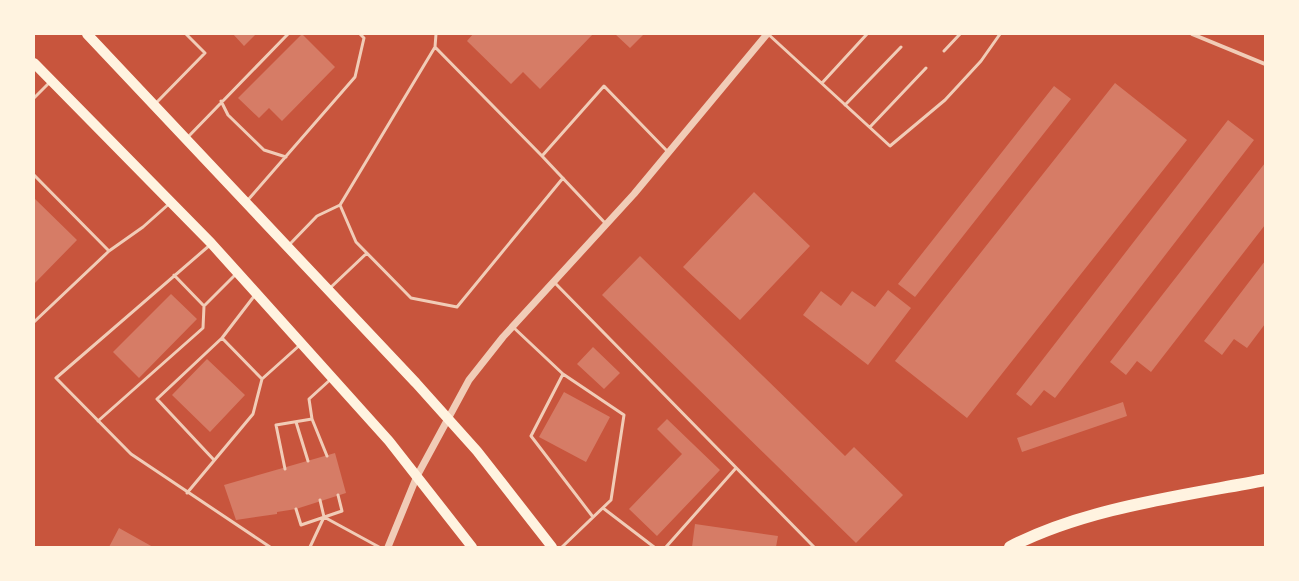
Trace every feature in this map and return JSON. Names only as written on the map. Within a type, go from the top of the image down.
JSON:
[{"type":"highway","points":[[1010,547],[1035,534],[1110,511],[1265,480]]},
{"type":"main road","points":[[88,34],[449,419],[477,451],[552,547]]},
{"type":"main road","points":[[34,64],[211,243],[389,441],[418,476],[472,547]]},
{"type":"street","points":[[388,547],[418,476],[469,380],[513,326],[606,225],[768,34]]},
{"type":"street","points":[[1192,34],[1265,64]]},
{"type":"lane","points":[[154,104],[205,53],[186,34]]},
{"type":"lane","points":[[186,139],[221,101],[288,34]]},
{"type":"lane","points":[[246,203],[354,77],[364,38],[360,34]]},
{"type":"lane","points":[[288,246],[316,216],[340,205],[435,47],[436,34]]},
{"type":"lane","points":[[768,34],[890,146],[945,100],[980,61],[1000,34]]},
{"type":"lane","points":[[822,83],[867,34]]},
{"type":"lane","points":[[944,51],[960,34]]},
{"type":"lane","points":[[845,105],[901,46]]},
{"type":"lane","points":[[435,47],[542,156],[606,225]]},
{"type":"lane","points":[[870,127],[926,68]]},
{"type":"lane","points":[[34,98],[51,81]]},
{"type":"lane","points":[[542,156],[604,86],[668,152]]},
{"type":"lane","points":[[221,101],[228,115],[264,150],[286,157]]},
{"type":"lane","points":[[34,175],[109,251]]},
{"type":"lane","points":[[340,205],[356,242],[411,298],[457,306],[563,178]]},
{"type":"lane","points":[[34,322],[109,251],[143,227],[171,202]]},
{"type":"lane","points":[[211,243],[56,378],[131,454],[187,493],[270,547]]},
{"type":"lane","points":[[329,290],[366,253]]},
{"type":"lane","points":[[98,421],[203,328],[204,306],[238,273]]},
{"type":"lane","points":[[174,275],[204,306]]},
{"type":"lane","points":[[554,282],[814,547]]},
{"type":"lane","points":[[214,460],[157,398],[222,338],[256,294]]},
{"type":"lane","points":[[513,326],[563,374],[624,415],[611,500],[562,547]]},
{"type":"lane","points":[[222,338],[262,379]]},
{"type":"lane","points":[[187,493],[253,414],[262,379],[302,344]]},
{"type":"lane","points":[[563,374],[531,436],[593,517]]},
{"type":"lane","points":[[327,456],[312,419],[309,399],[333,378]]},
{"type":"lane","points":[[285,469],[276,425],[312,419]]},
{"type":"lane","points":[[296,422],[308,461]]},
{"type":"lane","points":[[666,547],[736,468]]},
{"type":"lane","points":[[296,508],[301,525],[342,511],[338,495]]},
{"type":"lane","points":[[310,547],[324,517],[320,500]]},
{"type":"lane","points":[[603,508],[654,547]]},
{"type":"lane","points":[[324,517],[378,547]]},
{"type":"building","points":[[233,34],[256,34],[244,46]]},
{"type":"building","points":[[302,34],[335,67],[282,121],[269,108],[259,118],[238,98]]},
{"type":"building","points":[[473,34],[593,34],[540,89],[523,72],[511,84],[467,41]]},
{"type":"building","points":[[615,34],[644,34],[630,48]]},
{"type":"building","points":[[1115,83],[1187,140],[967,418],[895,361]]},
{"type":"building","points":[[1054,86],[1071,99],[915,297],[898,284]]},
{"type":"building","points":[[1228,120],[1254,140],[1055,398],[1044,390],[1031,406],[1016,394]]},
{"type":"building","points":[[1265,163],[1265,225],[1151,372],[1137,361],[1126,375],[1110,362]]},
{"type":"building","points":[[754,192],[810,246],[740,320],[683,267]]},
{"type":"building","points":[[34,198],[77,240],[34,284]]},
{"type":"building","points":[[640,256],[845,456],[854,447],[903,495],[856,543],[602,295]]},
{"type":"building","points":[[1265,261],[1265,324],[1247,348],[1234,339],[1222,355],[1204,341]]},
{"type":"building","points":[[888,290],[911,308],[868,365],[803,315],[821,291],[841,306],[852,291],[875,307]]},
{"type":"building","points":[[171,294],[197,319],[139,378],[113,352]]},
{"type":"building","points":[[593,347],[620,373],[604,389],[577,364]]},
{"type":"building","points":[[207,359],[245,395],[210,432],[172,395]]},
{"type":"building","points":[[564,392],[610,417],[586,462],[539,437]]},
{"type":"building","points":[[1123,402],[1127,416],[1022,452],[1017,438]]},
{"type":"building","points":[[667,419],[720,470],[657,536],[629,509],[682,454],[657,429]]},
{"type":"building","points":[[335,453],[346,493],[296,509],[277,512],[277,514],[236,520],[224,485]]},
{"type":"building","points":[[695,524],[778,536],[776,547],[692,547]]},
{"type":"building","points":[[119,528],[153,547],[109,547]]}]
